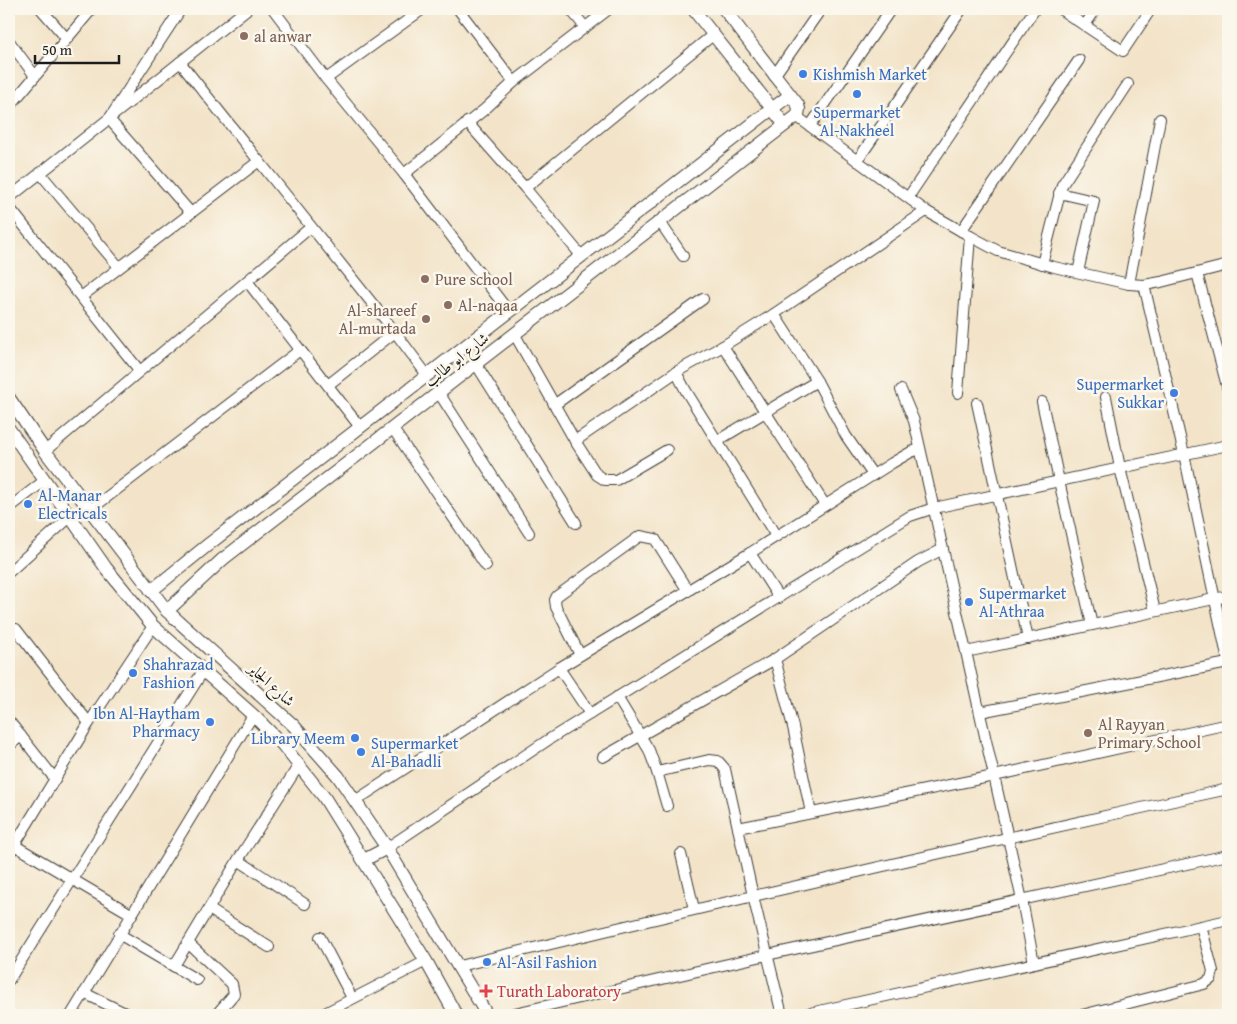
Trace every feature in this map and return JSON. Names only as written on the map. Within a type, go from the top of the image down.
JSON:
[{"type":"street","points":[[41,9],[67,39]]},
{"type":"street","points":[[9,107],[92,9]]},
{"type":"street","points":[[109,119],[181,9]]},
{"type":"street","points":[[9,198],[248,9]]},
{"type":"street","points":[[273,9],[326,79],[404,174],[509,312]]},
{"type":"street","points":[[326,79],[423,9]]},
{"type":"street","points":[[458,9],[514,82]]},
{"type":"street","points":[[570,9],[585,27]]},
{"type":"street","points":[[404,174],[485,109],[514,82],[609,9]]},
{"type":"street","points":[[693,9],[785,125]]},
{"type":"street","points":[[724,9],[800,109],[796,116],[926,210],[965,234],[998,251],[1042,264],[1129,284],[1144,285],[1228,265]]},
{"type":"street","points":[[774,76],[821,9]]},
{"type":"street","points":[[810,126],[891,9]]},
{"type":"street","points":[[858,161],[962,9]]},
{"type":"street","points":[[909,196],[1034,9]]},
{"type":"street","points":[[1060,9],[1123,51],[1151,9]]},
{"type":"street","points":[[1085,25],[1096,9]]},
{"type":"street","points":[[525,188],[714,34]]},
{"type":"street","points":[[9,41],[35,76]]},
{"type":"street","points":[[958,393],[965,234],[1079,60]]},
{"type":"street","points":[[180,62],[395,332],[427,375]]},
{"type":"street","points":[[1042,264],[1062,185],[1128,84]]},
{"type":"street","name":"شارع ابو طالب","points":[[150,591],[790,95]]},
{"type":"street","name":"شارع ابو طالب","points":[[167,611],[224,559],[796,116]]},
{"type":"street","points":[[109,119],[191,213]]},
{"type":"street","points":[[1129,284],[1160,119]]},
{"type":"street","points":[[467,122],[579,253]]},
{"type":"street","points":[[80,297],[259,161]]},
{"type":"street","points":[[40,173],[119,267]]},
{"type":"street","points":[[683,177],[697,194]]},
{"type":"street","points":[[1060,193],[1094,200],[1078,272]]},
{"type":"street","points":[[9,207],[139,370]]},
{"type":"street","points":[[575,441],[676,372],[723,346],[774,314],[926,210]]},
{"type":"street","points":[[660,222],[683,256]]},
{"type":"street","points":[[45,450],[311,227]]},
{"type":"street","points":[[1197,273],[1228,390]]},
{"type":"street","points":[[247,281],[360,427]]},
{"type":"street","points":[[980,712],[1228,662],[1184,454],[1144,285]]},
{"type":"street","points":[[554,405],[703,299]]},
{"type":"street","points":[[774,314],[817,381],[846,436],[873,475]]},
{"type":"street","points":[[328,385],[395,332]]},
{"type":"street","points":[[515,335],[575,441],[597,475],[605,480],[616,480],[667,450]]},
{"type":"street","points":[[723,346],[825,505]]},
{"type":"street","points":[[90,510],[300,350]]},
{"type":"street","points":[[476,364],[576,523]]},
{"type":"street","points":[[676,372],[776,536]]},
{"type":"street","points":[[717,441],[817,381]]},
{"type":"street","points":[[901,390],[914,421],[1022,900],[1034,963]]},
{"type":"street","points":[[439,393],[529,534]]},
{"type":"street","points":[[1106,397],[1120,468],[1156,611]]},
{"type":"street","name":"شارع الجاير","points":[[9,398],[45,450],[167,611],[293,725],[338,776],[387,848],[487,1015]]},
{"type":"street","points":[[1042,402],[1092,625]]},
{"type":"street","points":[[977,404],[1028,639]]},
{"type":"street","points":[[9,429],[106,568],[153,626],[253,715],[282,744],[324,797],[426,961],[456,1015]]},
{"type":"street","points":[[393,429],[486,566]]},
{"type":"street","points":[[364,860],[387,848],[548,740],[910,516],[934,508],[996,494],[1228,445]]},
{"type":"street","points":[[355,800],[559,668],[750,553],[910,452],[920,449]]},
{"type":"street","points":[[9,508],[44,481]]},
{"type":"street","points":[[9,572],[70,517]]},
{"type":"street","points":[[580,655],[556,606],[555,600],[557,596],[640,536],[655,538],[688,590]]},
{"type":"street","points":[[209,544],[224,559]]},
{"type":"street","points":[[603,757],[774,659],[918,562],[943,549]]},
{"type":"street","points":[[750,553],[778,598]]},
{"type":"street","points":[[966,652],[1228,596]]},
{"type":"street","points":[[131,914],[11,846],[153,626]]},
{"type":"street","points":[[16,628],[89,723]]},
{"type":"street","points":[[774,659],[793,727],[810,813]]},
{"type":"street","points":[[559,668],[590,714]]},
{"type":"street","points":[[9,980],[203,671]]},
{"type":"street","points":[[617,697],[649,750],[667,806]]},
{"type":"street","points":[[71,1015],[253,715]]},
{"type":"street","points":[[9,721],[55,779]]},
{"type":"street","points":[[738,828],[994,776],[1228,724]]},
{"type":"street","points":[[9,746],[21,736]]},
{"type":"street","points":[[657,772],[710,760],[718,761],[725,770],[782,1015]]},
{"type":"street","points":[[174,966],[238,860],[299,765]]},
{"type":"street","points":[[459,966],[694,909],[1228,789]]},
{"type":"street","points":[[680,854],[694,909]]},
{"type":"street","points":[[506,1015],[767,955],[1228,855]]},
{"type":"street","points":[[238,860],[305,904]]},
{"type":"street","points":[[209,909],[269,947]]},
{"type":"street","points":[[801,1015],[1228,920]]},
{"type":"street","points":[[1082,1015],[1204,984],[1210,979],[1213,971],[1201,926]]},
{"type":"street","points":[[119,934],[197,980]]},
{"type":"street","points":[[320,938],[352,998]]},
{"type":"street","points":[[188,943],[232,984],[234,994],[216,1015]]},
{"type":"street","points":[[320,1015],[426,961]]},
{"type":"street","points":[[84,993],[129,1015]]},
{"type":"place","name":"al anwar","points":[[244,36]]},
{"type":"place","name":"Kishmish Market","points":[[803,74]]},
{"type":"place","name":"Supermarket Al-Nakheel","points":[[857,94]]},
{"type":"place","name":"Pure school","points":[[425,279]]},
{"type":"place","name":"Al-naqaa","points":[[448,305]]},
{"type":"place","name":"Al-shareef Al-murtada","points":[[426,319]]},
{"type":"place","name":"Supermarket Sukkar","points":[[1174,393]]},
{"type":"place","name":"Al-Manar Electricals","points":[[28,504]]},
{"type":"place","name":"Supermarket Al-Athraa","points":[[969,602]]},
{"type":"place","name":"Shahrazad Fashion","points":[[133,673]]},
{"type":"place","name":"Ibn Al-Haytham Pharmacy","points":[[210,722]]},
{"type":"place","name":"Al Rayyan Primary School","points":[[1088,733]]},
{"type":"place","name":"Library Meem","points":[[355,738]]},
{"type":"place","name":"Supermarket Al-Bahadli","points":[[361,752]]},
{"type":"place","name":"Al-Asil Fashion","points":[[487,962]]},
{"type":"place","name":"Turath Laboratory","points":[[486,991]]}]
